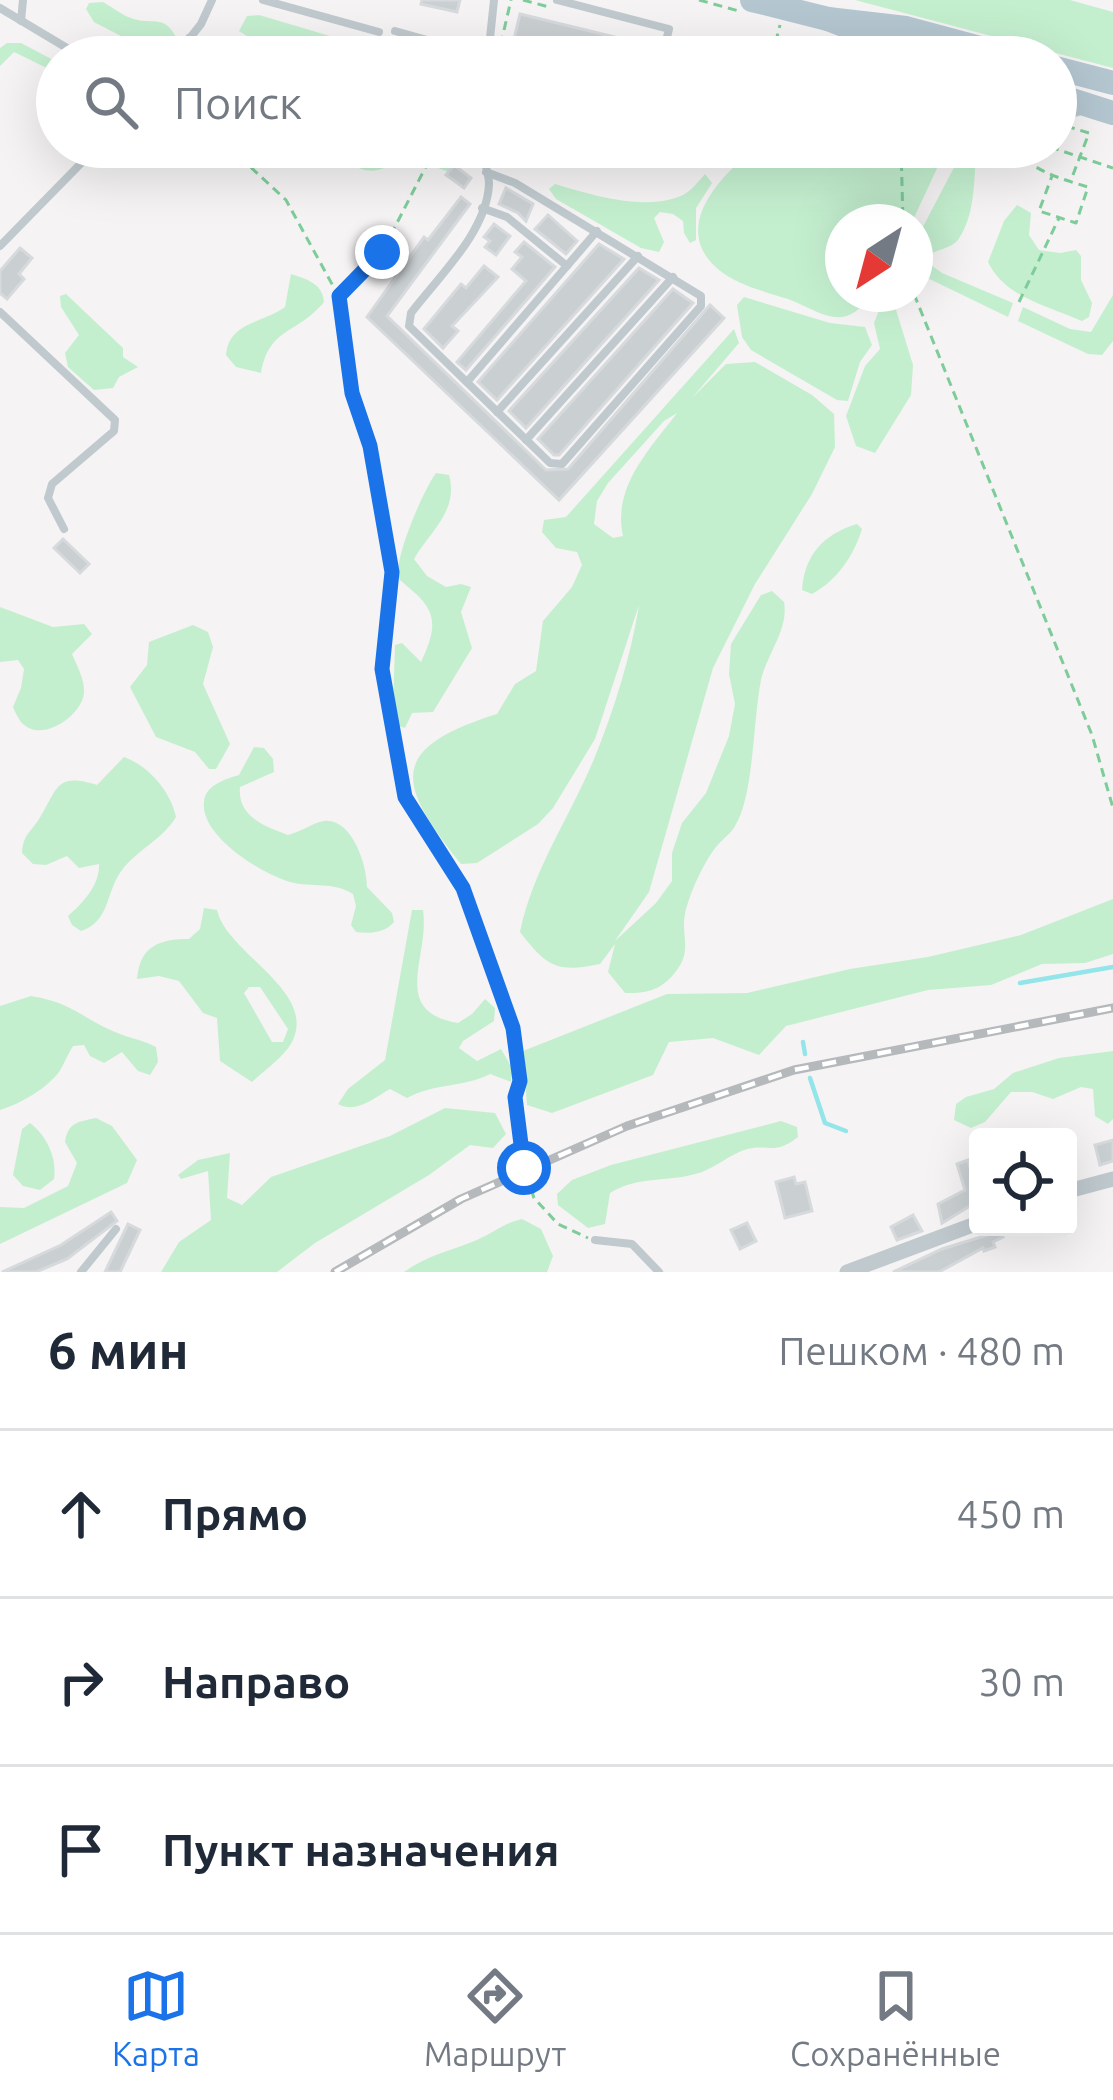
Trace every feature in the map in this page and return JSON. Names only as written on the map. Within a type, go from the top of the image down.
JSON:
[{"type":"main road","points":[[752,0],[936,36]]},
{"type":"main road","points":[[818,16],[868,36]]},
{"type":"main road","points":[[1077,74],[1113,83]]},
{"type":"street","points":[[1077,1189],[1113,1179]]},
{"type":"street","points":[[848,1272],[969,1226]]},
{"type":"lane","points":[[21,21],[23,0]]},
{"type":"lane","points":[[190,36],[212,0]]},
{"type":"lane","points":[[263,0],[379,32]]},
{"type":"lane","points":[[490,36],[494,0]]},
{"type":"lane","points":[[557,0],[669,28],[667,36]]},
{"type":"lane","points":[[0,8],[46,36]]},
{"type":"lane","points":[[395,31],[413,36]]},
{"type":"lane","points":[[0,246],[76,168]]},
{"type":"lane","points":[[485,168],[486,172],[489,183],[478,224],[411,314],[409,326],[550,463],[562,464],[701,306],[701,296],[515,183],[486,172]]},
{"type":"lane","points":[[482,208],[507,217],[567,266]]},
{"type":"lane","points":[[467,382],[597,231]]},
{"type":"lane","points":[[497,412],[638,256]]},
{"type":"lane","points":[[526,440],[674,277]]},
{"type":"lane","points":[[0,312],[115,420],[114,431],[52,484],[49,498],[64,529]]},
{"type":"lane","points":[[81,1272],[116,1229]]},
{"type":"lane","points":[[595,1240],[632,1244],[659,1272]]},
{"type":"path","points":[[503,36],[511,0]]},
{"type":"path","points":[[777,36],[780,23]]},
{"type":"path","points":[[1077,131],[1089,133],[1077,165]]},
{"type":"path","points":[[1077,156],[1113,168]]},
{"type":"path","points":[[247,168],[286,200],[339,296],[352,393],[374,466],[392,572],[382,669],[405,797],[463,888],[513,1028],[520,1081],[517,1114],[524,1168],[534,1198],[558,1224],[595,1240]]},
{"type":"path","points":[[339,296],[382,252],[425,168]]},
{"type":"path","points":[[902,168],[903,204]]},
{"type":"path","points":[[1040,168],[1088,188],[1076,223],[1039,211],[1052,176]]},
{"type":"path","points":[[1071,182],[1076,168]]},
{"type":"path","points":[[1019,302],[1059,218]]},
{"type":"path","points":[[921,312],[1092,736],[1113,808]]},
{"type":"green space","points":[[855,0],[1070,0],[1113,12],[1113,68],[1077,59],[1077,36],[992,36]]},
{"type":"green space","points":[[103,2],[131,18],[162,23],[175,36],[121,36],[94,22],[86,9],[89,3]]},
{"type":"green space","points":[[259,15],[330,36],[247,36],[239,31],[247,16]]},
{"type":"green space","points":[[21,43],[36,51],[36,63],[14,52],[0,66],[0,48]]},
{"type":"green space","points":[[733,168],[937,168],[920,204],[825,204],[825,312],[854,312],[842,317],[829,316],[743,284],[719,270],[698,237],[699,220],[716,187]]},
{"type":"green space","points":[[954,168],[975,168],[967,221],[952,245],[933,253],[933,208]]},
{"type":"green space","points":[[705,174],[712,183],[696,208],[696,240],[690,243],[683,221],[660,212],[654,218],[664,242],[659,252],[641,248],[556,199],[549,189],[555,184],[619,200],[653,202],[683,195]]},
{"type":"green space","points":[[1017,205],[1031,213],[1029,235],[1039,250],[1076,250],[1081,256],[1081,280],[1092,303],[1089,317],[1082,321],[1035,302],[995,273],[988,262],[1004,221]]},
{"type":"green space","points":[[933,266],[1013,303],[1008,317],[933,281]]},
{"type":"green space","points":[[291,274],[317,287],[324,302],[278,339],[261,373],[236,367],[226,355],[228,344],[240,330],[285,307]]},
{"type":"green space","points":[[66,294],[123,348],[123,357],[138,367],[119,377],[113,388],[94,390],[68,367],[65,353],[79,335],[61,307],[60,296]]},
{"type":"green space","points":[[1113,295],[1113,341],[1102,355],[1088,354],[1018,321],[1023,307],[1070,329],[1091,332]]},
{"type":"green space","points":[[744,297],[830,323],[865,327],[872,345],[860,362],[848,401],[837,400],[751,350],[742,337],[737,305]]},
{"type":"green space","points":[[878,312],[897,312],[913,365],[911,395],[875,453],[856,446],[846,416],[865,366],[880,349],[874,323]]},
{"type":"green space","points":[[734,329],[739,343],[692,398],[726,364],[755,362],[812,395],[834,414],[835,447],[812,494],[755,584],[713,668],[649,892],[615,941],[672,881],[672,853],[682,823],[706,793],[729,736],[735,704],[729,674],[731,644],[761,595],[772,591],[784,602],[785,612],[761,680],[741,813],[711,853],[693,888],[679,967],[662,985],[642,992],[625,993],[608,972],[615,944],[600,964],[563,967],[546,960],[520,932],[534,887],[608,721],[639,605],[595,739],[538,824],[477,863],[461,864],[415,791],[413,772],[435,741],[497,714],[515,684],[536,671],[543,621],[572,587],[582,565],[577,552],[556,548],[542,532],[544,520],[566,517]],"holes":[[[677,413],[628,484],[621,518],[623,536],[613,538],[594,524],[597,501],[664,421]]]},
{"type":"green space","points":[[436,473],[449,475],[450,499],[414,559],[427,576],[446,587],[471,587],[461,612],[472,648],[433,712],[412,713],[405,728],[398,726],[393,707],[395,645],[402,643],[421,662],[432,625],[423,601],[400,580],[398,572],[410,526]]},
{"type":"green space","points":[[857,524],[862,529],[858,539],[836,575],[812,594],[802,590],[818,548]]},
{"type":"green space","points":[[0,607],[53,627],[84,624],[92,634],[72,654],[83,683],[82,701],[60,724],[31,729],[16,713],[13,707],[24,669],[18,660],[0,662]]},
{"type":"green space","points":[[193,625],[208,632],[213,647],[203,684],[230,744],[216,769],[209,769],[195,752],[156,737],[130,687],[147,665],[149,642]]},
{"type":"green space","points":[[254,747],[264,748],[273,759],[274,772],[240,787],[248,813],[288,835],[324,821],[343,827],[361,856],[367,887],[392,913],[390,926],[356,932],[351,925],[356,906],[353,894],[338,887],[278,878],[235,852],[212,828],[205,815],[205,796],[217,784],[239,775]]},
{"type":"green space","points":[[124,757],[158,781],[176,817],[122,870],[103,913],[81,931],[68,916],[94,886],[99,864],[79,868],[67,856],[46,865],[33,864],[22,853],[24,842],[59,786],[73,781],[97,785]]},
{"type":"green space","points":[[1113,899],[1113,954],[1085,963],[1042,964],[991,985],[928,990],[786,1026],[759,1055],[713,1038],[669,1042],[653,1075],[552,1113],[527,1105],[523,1051],[667,994],[747,993],[928,957],[1021,935]]},
{"type":"green space","points":[[204,908],[217,910],[224,926],[293,1006],[297,1023],[292,1042],[252,1082],[220,1061],[217,1018],[203,1013],[179,981],[159,976],[137,979],[142,959],[153,947],[189,939],[200,929]],"holes":[[[249,987],[260,987],[288,1029],[283,1042],[272,1042],[244,993]]]},
{"type":"green space","points":[[412,910],[423,910],[417,980],[424,1007],[458,1023],[485,999],[495,1008],[494,1021],[459,1048],[477,1061],[501,1049],[512,1068],[511,1082],[490,1074],[407,1098],[390,1089],[365,1104],[345,1107],[338,1104],[348,1089],[385,1060]]},
{"type":"green space","points":[[31,996],[58,1003],[107,1029],[156,1047],[158,1062],[150,1075],[138,1071],[122,1052],[104,1063],[90,1056],[84,1045],[73,1046],[47,1084],[0,1110],[0,1006]]},
{"type":"green space","points":[[1113,1051],[1113,1119],[1108,1124],[1095,1116],[1093,1089],[1081,1087],[1053,1099],[1011,1092],[985,1122],[971,1128],[954,1120],[956,1104],[966,1097],[994,1089],[1013,1073],[1059,1058]]},
{"type":"green space","points":[[445,1108],[495,1113],[506,1134],[493,1148],[470,1145],[277,1272],[161,1272],[179,1242],[211,1220],[208,1171],[181,1179],[178,1175],[198,1160],[230,1153],[227,1198],[242,1205],[271,1177],[390,1136]]},
{"type":"green space","points":[[96,1118],[112,1126],[137,1160],[127,1183],[0,1244],[0,1207],[24,1208],[68,1186],[77,1163],[66,1135],[75,1124]]},
{"type":"green space","points":[[781,1121],[797,1127],[798,1137],[782,1146],[744,1150],[702,1172],[632,1184],[610,1193],[605,1224],[588,1228],[558,1205],[557,1194],[572,1180],[611,1165]]},
{"type":"green space","points":[[30,1123],[46,1141],[54,1163],[54,1179],[40,1190],[23,1186],[13,1175],[22,1129]]},
{"type":"green space","points":[[522,1219],[541,1229],[553,1256],[547,1272],[404,1272],[430,1257]]},
{"type":"building","points":[[422,0],[460,0],[457,12],[421,4]]},
{"type":"building","points":[[520,14],[611,36],[515,36]]},
{"type":"building","points":[[458,168],[471,178],[464,188],[446,175]]},
{"type":"building","points":[[506,188],[533,204],[526,221],[499,204]]},
{"type":"building","points":[[461,197],[470,204],[387,316],[546,470],[568,469],[710,305],[724,318],[559,500],[367,317],[424,237],[428,240]]},
{"type":"building","points":[[548,215],[577,241],[566,254],[535,229]]},
{"type":"building","points":[[494,224],[510,236],[496,255],[485,247],[490,241],[484,237]]},
{"type":"building","points":[[524,242],[555,267],[466,370],[457,362],[526,281],[512,269],[522,257],[515,252]]},
{"type":"building","points":[[599,244],[624,259],[497,400],[478,382]]},
{"type":"building","points":[[20,248],[32,258],[19,274],[24,279],[7,299],[0,293],[0,271]]},
{"type":"building","points":[[484,266],[498,277],[452,326],[458,331],[443,348],[424,329],[461,284],[466,288]]},
{"type":"building","points":[[639,268],[659,280],[526,428],[509,411]]},
{"type":"building","points":[[673,289],[693,303],[559,455],[554,455],[538,439]]},
{"type":"building","points":[[63,539],[89,564],[80,573],[54,548]]},
{"type":"building","points":[[1113,1140],[1113,1161],[1100,1165],[1095,1145]]},
{"type":"building","points":[[968,1160],[969,1206],[942,1223],[938,1204],[965,1190],[957,1164]]},
{"type":"building","points":[[794,1177],[796,1184],[805,1182],[812,1211],[785,1218],[776,1182]]},
{"type":"building","points":[[111,1212],[117,1221],[67,1259],[36,1272],[2,1272],[61,1245]]},
{"type":"building","points":[[913,1215],[922,1231],[897,1240],[891,1227]]},
{"type":"building","points":[[747,1223],[756,1241],[740,1249],[731,1230]]},
{"type":"building","points":[[128,1224],[140,1230],[120,1272],[105,1272]]},
{"type":"building","points":[[984,1236],[1003,1237],[993,1242],[995,1247],[983,1248],[939,1272],[893,1272]]},
{"type":"waterway","points":[[1020,983],[1113,967]]},
{"type":"waterway","points":[[803,1042],[805,1054]]},
{"type":"waterway","points":[[810,1078],[825,1123],[846,1131]]},
{"type":"railway","points":[[335,1272],[461,1199],[627,1126],[794,1070],[1113,1008]]},
{"type":"route","points":[[382,252],[339,296],[352,393],[370,446],[392,572],[382,669],[405,797],[463,888],[513,1028],[524,1168]]}]
